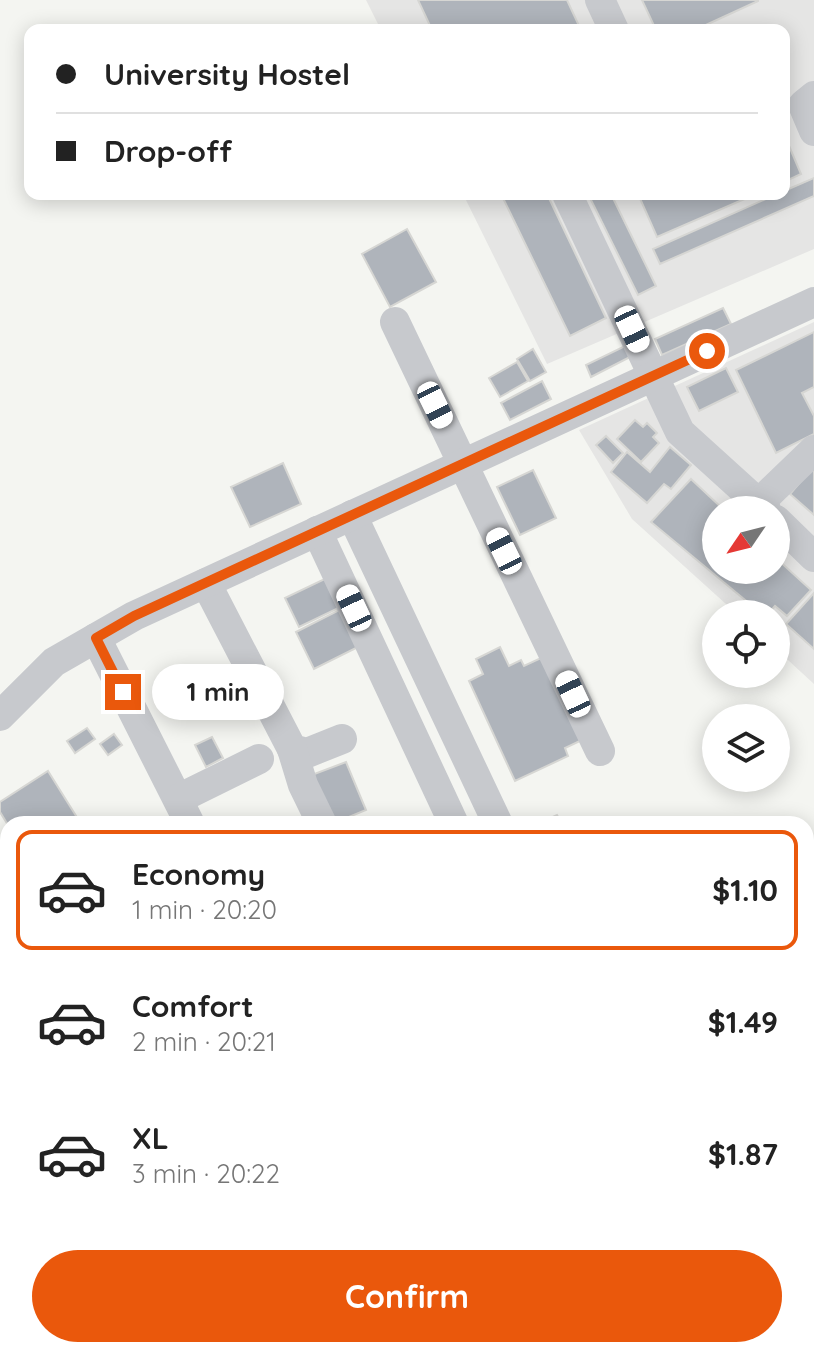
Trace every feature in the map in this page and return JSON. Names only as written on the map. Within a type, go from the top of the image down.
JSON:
[{"type":"street","points":[[600,0],[611,24]]},
{"type":"street","points":[[814,96],[803,105],[814,131]]},
{"type":"street","points":[[570,200],[680,432],[750,496]]},
{"type":"street","points":[[0,716],[54,662],[134,616],[814,302]]},
{"type":"street","points":[[395,322],[600,751]]},
{"type":"street","points":[[779,496],[814,450]]},
{"type":"street","points":[[352,515],[494,816]]},
{"type":"street","points":[[317,531],[450,816]]},
{"type":"street","points":[[790,534],[814,557]]},
{"type":"street","points":[[206,583],[292,749],[303,785],[318,816]]},
{"type":"street","points":[[96,638],[184,811],[259,759]]},
{"type":"street","points":[[292,749],[307,753],[342,739]]},
{"type":"shaded area","points":[[366,0],[814,0],[814,249],[547,364],[466,200],[790,200],[790,24],[378,24]]},
{"type":"shaded area","points":[[814,322],[814,684],[790,662],[790,600],[722,600],[704,584],[790,584],[790,496],[702,496],[702,582],[632,519],[579,430]]},
{"type":"building","points":[[418,0],[567,0],[578,24],[429,24]]},
{"type":"building","points":[[642,0],[758,0],[708,24],[653,24]]},
{"type":"building","points":[[790,148],[801,174],[790,179]]},
{"type":"building","points":[[814,178],[814,196],[660,264],[653,249],[763,200],[790,200],[790,188]]},
{"type":"building","points":[[504,200],[550,200],[606,318],[570,336]]},
{"type":"building","points":[[591,200],[614,200],[656,286],[638,295]]},
{"type":"building","points":[[641,200],[742,200],[657,237]]},
{"type":"building","points":[[407,229],[436,282],[390,307],[362,254]]},
{"type":"building","points":[[723,308],[731,324],[662,355],[655,339]]},
{"type":"building","points":[[814,332],[814,387],[802,393],[814,416],[814,434],[776,453],[736,370]]},
{"type":"building","points":[[625,346],[630,357],[591,377],[586,365]]},
{"type":"building","points":[[533,349],[546,372],[530,381],[517,359]]},
{"type":"building","points":[[517,362],[528,381],[500,397],[489,378]]},
{"type":"building","points":[[726,368],[738,392],[699,411],[687,387]]},
{"type":"building","points":[[542,381],[551,399],[510,420],[501,403]]},
{"type":"building","points":[[635,420],[643,427],[647,423],[657,433],[653,437],[659,443],[641,462],[617,439]]},
{"type":"building","points":[[606,436],[623,453],[613,463],[596,445]]},
{"type":"building","points":[[670,447],[691,465],[671,489],[664,484],[647,503],[611,472],[627,452],[650,472]]},
{"type":"building","points":[[283,463],[301,504],[250,527],[231,487]]},
{"type":"building","points":[[814,466],[814,515],[790,494]]},
{"type":"building","points":[[533,470],[556,518],[520,535],[497,487]]},
{"type":"building","points":[[691,479],[709,496],[702,496],[702,564],[651,522]]},
{"type":"building","points":[[790,571],[811,590],[790,613],[790,600],[745,600],[726,584],[790,584]]},
{"type":"building","points":[[335,574],[349,603],[299,627],[285,598]]},
{"type":"building","points":[[814,593],[814,649],[790,628],[790,620]]},
{"type":"building","points":[[349,605],[368,642],[314,669],[296,632]]},
{"type":"building","points":[[500,647],[509,666],[521,660],[524,666],[543,657],[582,740],[565,748],[568,756],[515,781],[469,681],[483,674],[476,659]]},
{"type":"building","points":[[87,728],[95,739],[75,753],[67,741]]},
{"type":"building","points":[[114,734],[122,745],[108,755],[100,744]]},
{"type":"building","points":[[212,737],[223,758],[206,767],[195,745]]},
{"type":"building","points":[[346,762],[366,810],[351,816],[328,816],[309,776]]},
{"type":"building","points":[[48,771],[76,816],[2,816],[0,802]]},
{"type":"route","points":[[123,692],[96,638],[134,616],[707,351]]}]
